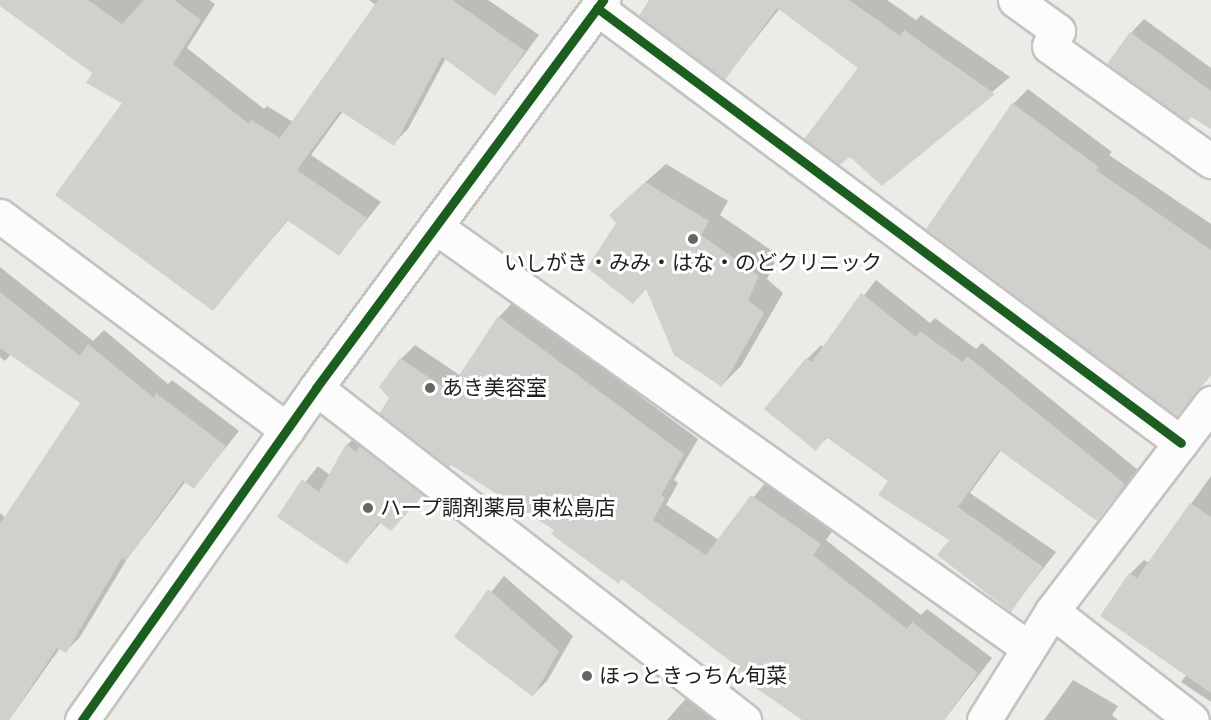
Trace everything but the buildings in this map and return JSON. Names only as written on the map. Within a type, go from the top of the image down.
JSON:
[{"type":"street","points":[[1015,0],[1058,31],[1049,46],[1211,161]]},
{"type":"street","points":[[82,720],[316,388],[600,4],[1181,443]]},
{"type":"street","points":[[0,216],[287,430]]},
{"type":"street","points":[[436,227],[1027,647]]},
{"type":"street","points":[[316,388],[744,720]]},
{"type":"street","points":[[984,720],[1027,647],[1052,611],[1211,404]]},
{"type":"street","points":[[1052,611],[1192,720]]},
{"type":"cycle path","points":[[82,720],[316,388],[603,0]]},
{"type":"cycle path","points":[[597,8],[1181,443]]},
{"type":"place","name":"いしがき・みみ・はな・のどクリニック","points":[[693,239]]},
{"type":"place","name":"あき美容室","points":[[430,388]]},
{"type":"place","name":"ハープ調剤薬局 東松島店","points":[[368,508]]},
{"type":"place","name":"ほっときっちん旬菜","points":[[587,676]]}]
